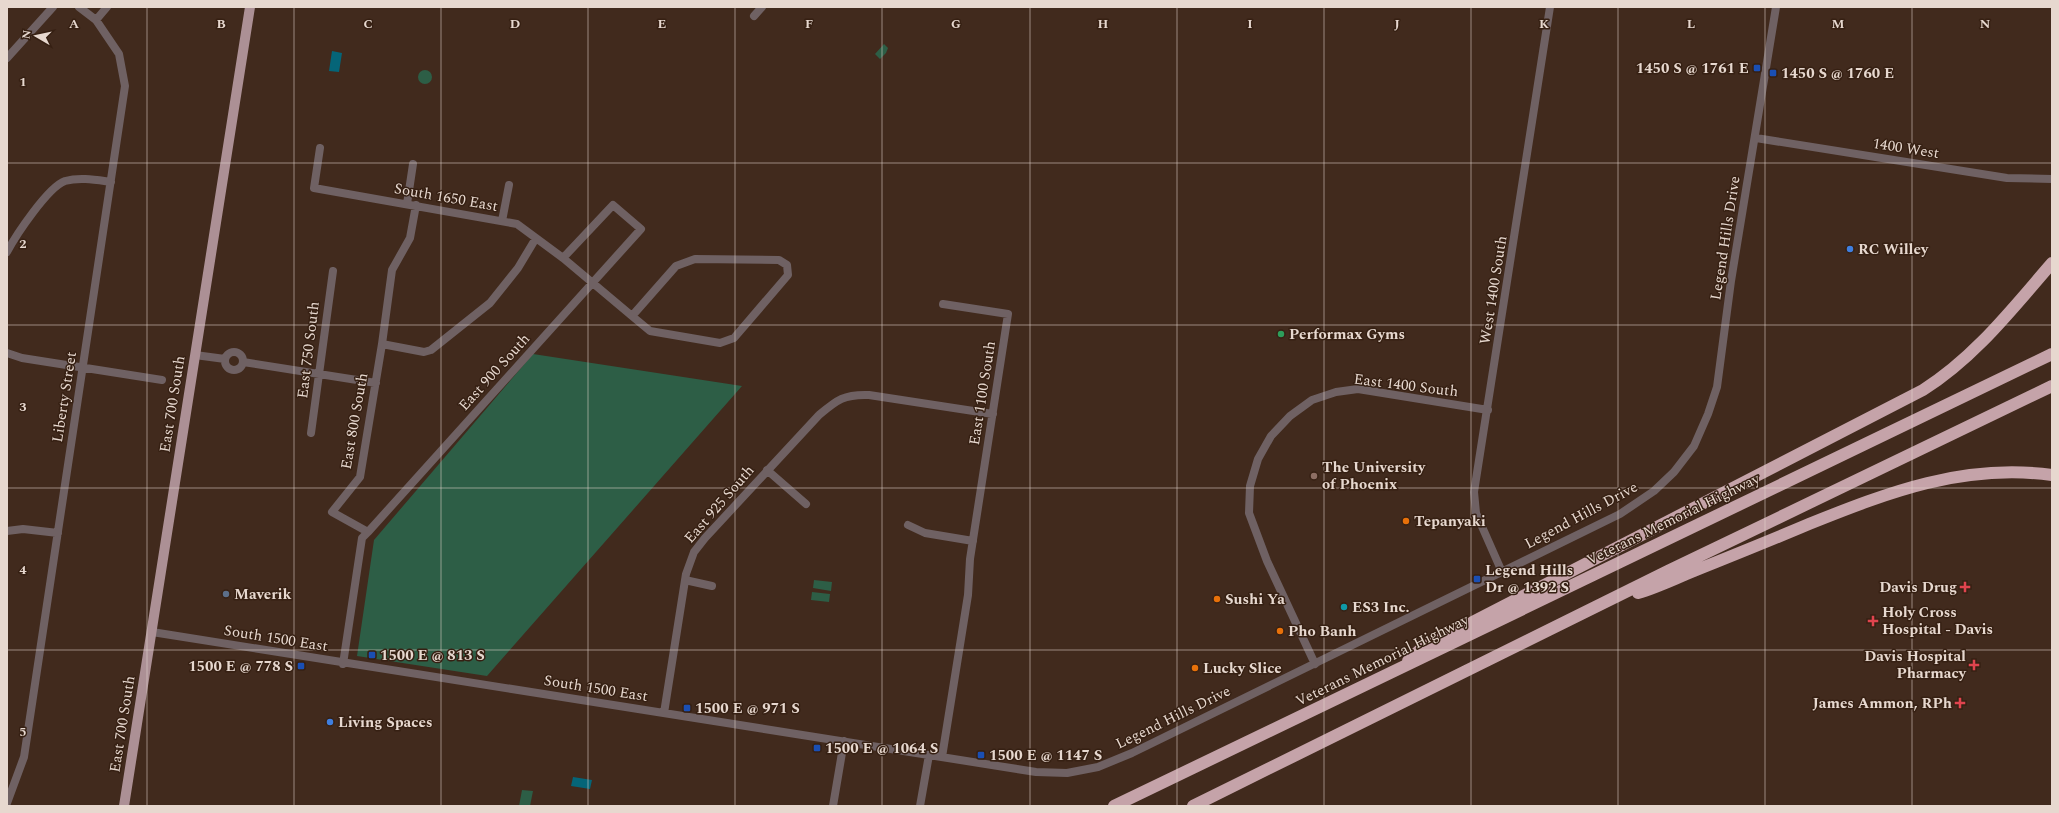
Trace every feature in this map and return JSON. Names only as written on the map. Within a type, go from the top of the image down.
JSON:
[{"type":"highway","points":[[1399,670],[1422,648],[1923,390],[1951,370],[1980,344],[2052,263]]},
{"type":"highway","name":"Veterans Memorial Highway","points":[[1114,806],[1399,670],[2052,354]]},
{"type":"highway","points":[[1193,806],[1595,607],[2052,386]]},
{"type":"highway","points":[[1595,607],[1645,591],[1862,503],[1905,488],[1942,479],[1980,474],[2011,473],[2052,476]]},
{"type":"main road","name":"East 700 South","points":[[124,806],[250,7]]},
{"type":"street","points":[[7,58],[53,7]]},
{"type":"street","name":"Liberty Street","points":[[8,798],[24,757],[125,86],[119,54],[96,20],[79,7]]},
{"type":"street","points":[[96,20],[107,7]]},
{"type":"street","points":[[754,16],[762,7]]},
{"type":"street","name":"West 1400 South","points":[[1502,572],[1476,513],[1474,492],[1550,7]]},
{"type":"street","name":"Legend Hills Drive","points":[[1036,772],[1067,773],[1098,767],[1132,753],[1620,514],[1654,491],[1674,472],[1694,446],[1708,414],[1717,387],[1731,281],[1756,138],[1776,7]]},
{"type":"street","name":"1400 West","points":[[1756,138],[2007,178],[2052,179]]},
{"type":"street","name":"South 1650 East","points":[[320,148],[314,188],[412,204],[517,224],[562,258],[650,331],[720,343],[734,338],[788,275],[787,265],[779,260],[695,259],[676,266],[632,316]]},
{"type":"street","name":"East 800 South","points":[[368,532],[332,512],[360,477],[376,383],[392,270],[410,238],[413,164]]},
{"type":"street","points":[[7,252],[42,201],[64,182],[82,179],[111,182]]},
{"type":"street","points":[[502,221],[509,185]]},
{"type":"street","name":"East 900 South","points":[[368,532],[641,230],[613,205],[562,258]]},
{"type":"street","points":[[382,344],[424,352],[431,350],[490,303],[518,268],[536,238]]},
{"type":"street","name":"East 750 South","points":[[311,433],[332,271]]},
{"type":"street","name":"East 1100 South","points":[[942,304],[1008,314],[973,541],[968,595],[942,757]]},
{"type":"street","points":[[235,352],[242,356],[243,362],[240,368],[232,370],[226,366],[225,360],[229,353],[235,352]]},
{"type":"street","points":[[7,353],[162,380]]},
{"type":"street","points":[[195,355],[225,360]]},
{"type":"street","points":[[243,362],[376,383]]},
{"type":"street","name":"East 1400 South","points":[[1315,664],[1266,561],[1249,513],[1250,486],[1258,459],[1271,436],[1290,416],[1312,400],[1336,392],[1358,390],[1488,410]]},
{"type":"street","name":"East 925 South","points":[[664,713],[685,580],[694,552],[767,470],[819,415],[835,402],[852,394],[869,395],[993,414]]},
{"type":"street","name":"East 925 South","points":[[767,470],[806,504]]},
{"type":"street","points":[[908,525],[925,532],[973,541]]},
{"type":"street","points":[[7,531],[22,529],[58,534]]},
{"type":"street","points":[[343,664],[362,538],[368,532]]},
{"type":"street","points":[[685,580],[712,586]]},
{"type":"street","name":"South 1500 East","points":[[152,632],[343,664],[1036,772]]},
{"type":"street","points":[[833,806],[844,741]]},
{"type":"street","points":[[920,806],[928,755]]},
{"type":"green space","points":[[884,44],[888,48],[886,53],[880,59],[875,54]]},
{"type":"green space","points":[[425,70],[430,72],[432,77],[430,82],[425,84],[420,82],[418,77],[420,72]]},
{"type":"green space","points":[[533,354],[742,386],[487,676],[357,656],[374,540]]},
{"type":"green space","points":[[814,580],[832,582],[831,591],[813,588]]},
{"type":"green space","points":[[812,592],[830,594],[829,602],[811,600]]},
{"type":"green space","points":[[522,790],[533,791],[530,806],[519,806]]},
{"type":"water","points":[[332,51],[342,53],[339,72],[329,71]]},
{"type":"water","points":[[573,777],[592,780],[590,789],[571,786]]},
{"type":"place","name":"1450 S @ 1761 E","points":[[1757,68]]},
{"type":"place","name":"1450 S @ 1760 E","points":[[1773,73]]},
{"type":"place","name":"RC Willey","points":[[1850,249]]},
{"type":"place","name":"Performax Gyms","points":[[1281,334]]},
{"type":"place","name":"The University of Phoenix","points":[[1314,476]]},
{"type":"place","name":"Tepanyaki","points":[[1406,521]]},
{"type":"place","name":"Legend Hills Dr @ 1392 S","points":[[1477,579]]},
{"type":"place","name":"Davis Drug","points":[[1965,587]]},
{"type":"place","name":"Maverik","points":[[226,594]]},
{"type":"place","name":"Sushi Ya","points":[[1217,599]]},
{"type":"place","name":"ES3 Inc.","points":[[1344,607]]},
{"type":"place","name":"Holy Cross Hospital - Davis","points":[[1873,621]]},
{"type":"place","name":"Pho Banh","points":[[1280,631]]},
{"type":"place","name":"1500 E @ 813 S","points":[[372,655]]},
{"type":"place","name":"Davis Hospital Pharmacy","points":[[1974,665]]},
{"type":"place","name":"1500 E @ 778 S","points":[[301,666]]},
{"type":"place","name":"Lucky Slice","points":[[1195,668]]},
{"type":"place","name":"James Ammon, RPh","points":[[1960,703]]},
{"type":"place","name":"1500 E @ 971 S","points":[[687,708]]},
{"type":"place","name":"Living Spaces","points":[[330,722]]},
{"type":"place","name":"1500 E @ 1064 S","points":[[817,748]]},
{"type":"place","name":"1500 E @ 1147 S","points":[[981,755]]}]
